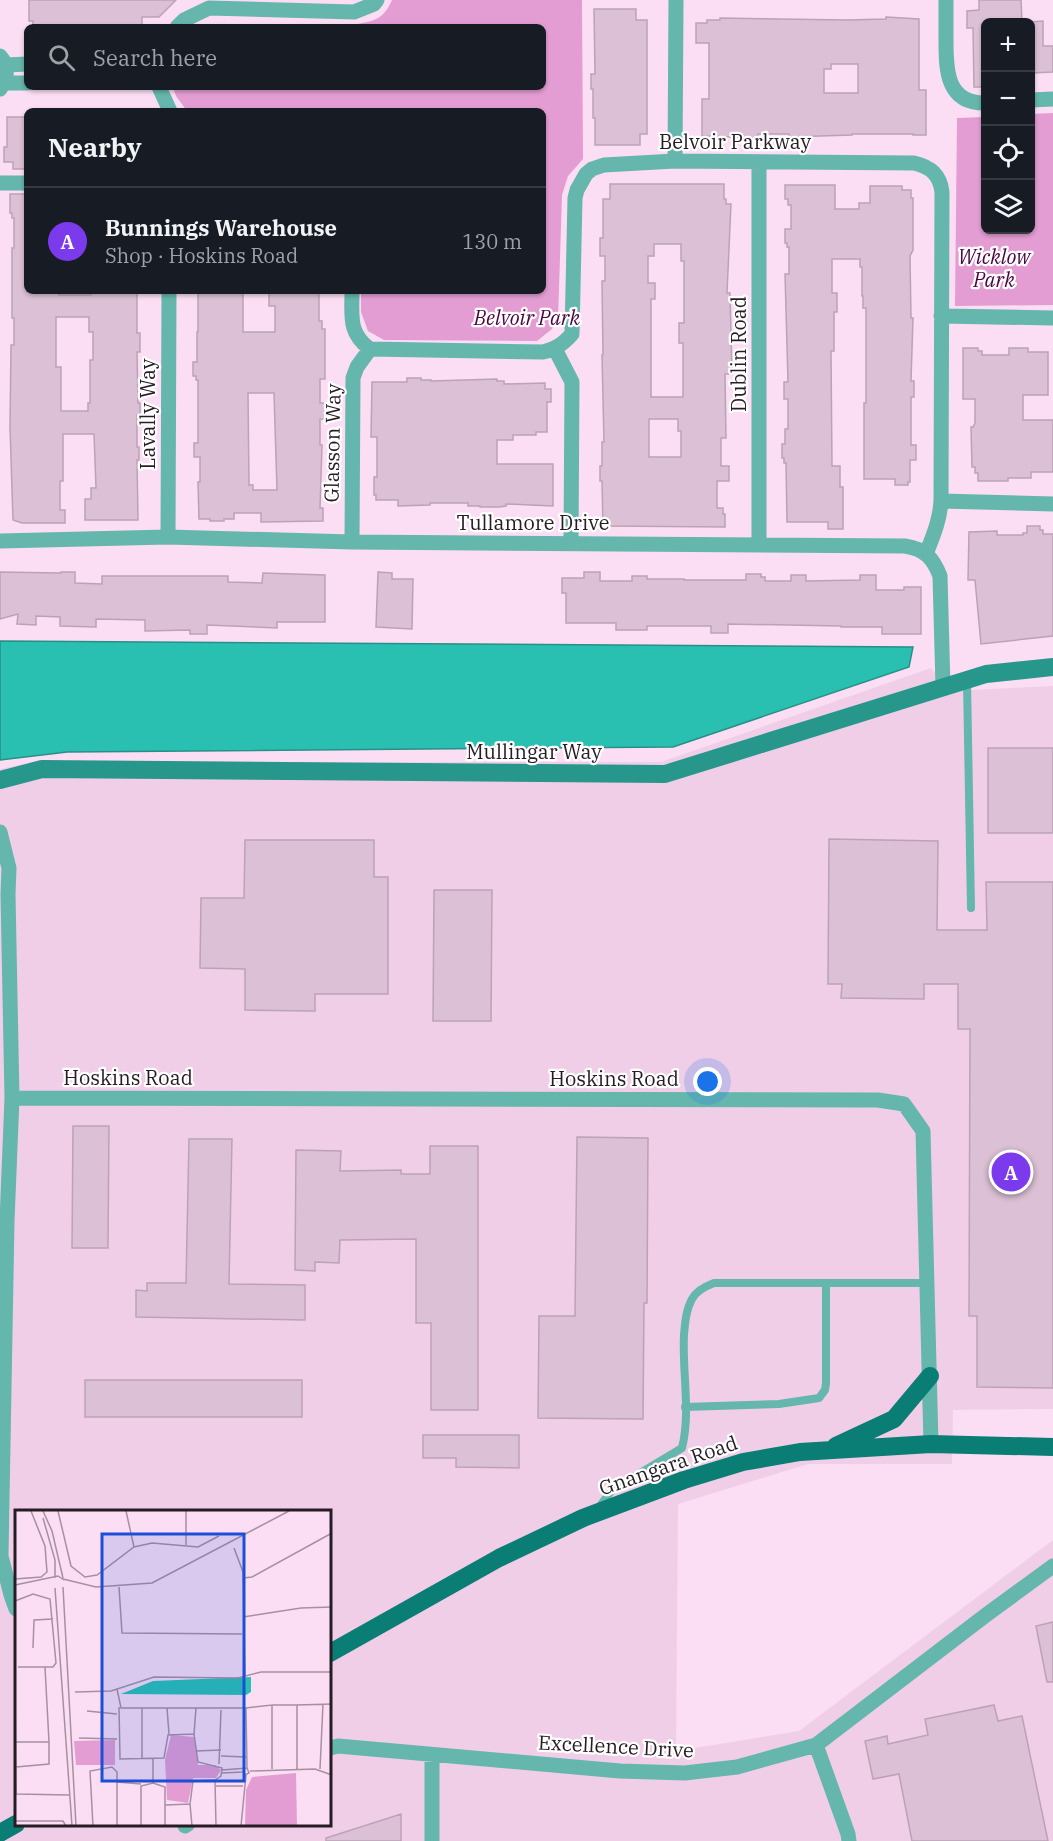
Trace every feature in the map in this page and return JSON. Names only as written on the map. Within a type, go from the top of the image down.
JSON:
[{"type":"main road","points":[[826,1450],[894,1419],[930,1376]]},
{"type":"main road","name":"Gnangara Road","points":[[332,1652],[500,1558],[594,1514],[684,1480],[743,1462],[800,1452],[932,1444],[1053,1447]]},
{"type":"main road","points":[[0,1833],[15,1825]]},
{"type":"street","points":[[180,24],[208,4],[354,12],[374,4],[377,0]]},
{"type":"street","points":[[675,161],[676,0]]},
{"type":"street","points":[[946,0],[946,68],[950,81],[955,92],[966,100],[981,102]]},
{"type":"street","points":[[24,64],[3,60],[7,74],[2,86],[24,83]]},
{"type":"street","points":[[160,90],[169,108]]},
{"type":"street","points":[[1035,100],[1053,99]]},
{"type":"street","name":"Belvoir Parkway","points":[[555,349],[572,334],[574,208],[577,189],[592,169],[604,165],[675,161],[915,163],[931,169],[941,183],[942,192],[941,501],[937,527],[926,554]]},
{"type":"street","name":"Dublin Road","points":[[759,162],[759,545]]},
{"type":"street","points":[[0,183],[24,183]]},
{"type":"street","name":"Lavally Way","points":[[168,537],[169,294]]},
{"type":"street","points":[[352,294],[354,332],[361,343],[370,349],[543,352],[555,349],[572,382],[571,543]]},
{"type":"street","points":[[941,316],[1053,318]]},
{"type":"street","name":"Glasson Way","points":[[352,542],[353,378],[357,367],[370,349]]},
{"type":"street","points":[[941,501],[1053,504]]},
{"type":"street","name":"Tullamore Drive","points":[[0,541],[168,537],[352,542],[905,546],[916,548],[926,554]]},
{"type":"street","points":[[926,554],[935,563],[940,576],[943,687]]},
{"type":"street","name":"Mullingar Way","points":[[0,780],[42,769],[665,774],[986,674],[1053,666]]},
{"type":"street","points":[[0,832],[9,867],[4,889],[12,1098],[3,1222],[1,1556],[15,1606]]},
{"type":"street","name":"Hoskins Road","points":[[12,1098],[878,1100],[904,1104],[923,1131],[932,1444]]},
{"type":"street","name":"Excellence Drive","points":[[332,1748],[338,1746],[620,1771],[685,1773],[737,1767],[816,1745],[1053,1566]]},
{"type":"street","points":[[816,1745],[849,1841]]},
{"type":"street","points":[[432,1755],[432,1841]]},
{"type":"lane","points":[[967,680],[970,908]]},
{"type":"lane","points":[[594,1514],[612,1490],[682,1448],[686,1433],[684,1347],[686,1318],[692,1298],[704,1287],[714,1283],[927,1283]]},
{"type":"lane","points":[[685,1407],[779,1404],[819,1398],[825,1390],[826,1383],[826,1283]]},
{"type":"shaded area","points":[[0,641],[913,647],[909,667],[673,747],[67,752],[0,760]]},
{"type":"shaded area","points":[[931,668],[948,691],[1053,686],[1053,1409],[953,1410],[952,1464],[808,1464],[678,1504],[676,1751],[799,1731],[1053,1540],[1053,1841],[0,1841],[0,769],[32,762],[661,762]]},
{"type":"green space","name":"Belvoir Park","points":[[392,0],[582,0],[583,159],[568,176],[562,195],[558,319],[552,329],[537,341],[384,340],[368,331],[361,312],[361,294],[546,294],[546,108],[185,108],[176,96],[174,90],[546,90],[546,24],[357,24],[379,18]]},
{"type":"green space","name":"Wicklow Park","points":[[1053,113],[1053,305],[955,306],[957,118],[981,117],[981,234],[1035,234],[1035,114]]},
{"type":"building","points":[[29,0],[176,0],[159,17],[142,17],[142,24],[33,24],[33,21],[29,21]]},
{"type":"building","points":[[979,0],[1021,0],[1022,18],[981,18],[981,87],[974,87],[973,28],[967,28],[967,11],[979,10]]},
{"type":"building","points":[[594,9],[636,9],[636,20],[647,20],[647,134],[640,134],[640,145],[595,145],[593,89],[591,89],[591,74],[595,74]]},
{"type":"building","points":[[886,17],[919,19],[919,90],[926,90],[926,135],[852,134],[789,137],[789,134],[758,134],[758,138],[702,136],[702,99],[709,99],[709,43],[696,43],[696,23],[707,23],[707,20],[720,20],[720,18],[886,19]],"holes":[[[831,64],[858,64],[858,93],[824,93],[824,69],[831,69]]]},
{"type":"building","points":[[1043,21],[1043,46],[1053,46],[1053,72],[1035,73],[1035,22]]},
{"type":"building","points":[[7,117],[24,117],[24,169],[13,169],[13,162],[4,162],[4,147],[7,147]]},
{"type":"building","points":[[610,184],[724,184],[724,199],[726,199],[726,204],[731,204],[727,293],[730,293],[732,374],[725,374],[726,438],[721,438],[721,466],[729,466],[729,481],[717,481],[717,508],[723,508],[725,527],[603,526],[600,466],[602,466],[602,442],[604,442],[602,281],[605,281],[605,256],[600,256],[600,238],[603,238],[603,199],[610,199]],"holes":[[[654,244],[681,244],[681,261],[684,261],[684,323],[679,323],[679,343],[683,343],[683,397],[651,397],[651,299],[655,299],[655,283],[648,283],[648,256],[654,256]],[[649,419],[678,419],[678,431],[681,431],[681,457],[649,457]]]},
{"type":"building","points":[[785,185],[835,185],[835,209],[859,209],[859,203],[870,203],[870,186],[902,186],[902,190],[911,190],[911,198],[913,198],[913,250],[910,256],[911,318],[913,318],[911,381],[914,381],[914,397],[911,397],[911,445],[916,445],[916,460],[910,460],[908,485],[895,485],[895,479],[864,479],[866,308],[863,308],[862,267],[860,267],[860,259],[832,259],[832,293],[837,293],[837,312],[834,312],[834,351],[831,351],[832,466],[840,466],[840,487],[843,487],[843,529],[828,529],[828,522],[787,522],[786,463],[782,458],[782,444],[785,444],[785,429],[788,429],[788,399],[784,399],[784,382],[788,382],[785,274],[789,274],[789,247],[785,243],[785,229],[791,229],[791,205],[788,205],[788,199],[785,199]]},
{"type":"building","points":[[10,194],[24,194],[24,294],[137,294],[137,333],[140,333],[140,352],[137,352],[138,403],[140,403],[140,415],[137,415],[138,520],[85,520],[85,499],[91,499],[91,488],[96,488],[94,434],[63,434],[63,481],[60,481],[60,510],[65,510],[65,523],[22,523],[13,520],[10,427],[11,345],[14,345],[12,248],[14,248],[14,218],[12,218],[12,213],[10,213]],"holes":[[[56,317],[89,317],[89,332],[93,332],[93,360],[90,360],[88,411],[61,411],[61,367],[56,367]]]},
{"type":"building","points":[[198,294],[243,294],[243,332],[275,332],[275,306],[269,306],[269,294],[319,294],[319,321],[322,321],[322,329],[325,329],[325,379],[320,379],[320,403],[326,403],[326,419],[320,419],[320,445],[322,445],[320,508],[323,508],[323,521],[261,522],[261,513],[234,513],[234,519],[224,519],[224,521],[199,519],[200,457],[194,457],[194,443],[198,443],[198,380],[196,376],[193,376],[193,362],[197,362]],"holes":[[[248,393],[274,393],[277,490],[253,490],[253,485],[249,485]]]},
{"type":"building","points":[[963,348],[978,348],[978,351],[982,351],[982,355],[1009,355],[1009,348],[1028,348],[1028,352],[1048,352],[1048,395],[1023,395],[1023,420],[1053,420],[1053,472],[1031,472],[1031,478],[1008,478],[1008,481],[978,481],[978,473],[975,473],[975,467],[972,467],[971,427],[975,423],[975,399],[963,399]]},
{"type":"building","points":[[407,378],[431,381],[497,379],[497,381],[504,381],[504,384],[545,383],[545,389],[551,389],[551,402],[547,402],[547,432],[536,432],[536,435],[513,435],[513,440],[497,440],[497,464],[553,464],[553,506],[506,504],[506,506],[499,507],[480,507],[468,506],[468,503],[430,503],[430,505],[398,506],[398,500],[376,500],[374,477],[377,477],[377,437],[371,437],[372,382],[407,382]]},
{"type":"building","points":[[1027,526],[1040,526],[1043,534],[1053,534],[1053,636],[981,644],[975,580],[968,580],[969,532],[997,531],[997,535],[1023,535],[1027,533]]},
{"type":"building","points":[[0,572],[75,572],[75,583],[102,584],[102,576],[228,576],[228,582],[262,583],[263,573],[325,575],[325,622],[277,622],[277,628],[207,625],[207,634],[190,634],[190,630],[145,631],[145,620],[96,619],[96,627],[60,626],[60,617],[36,616],[36,625],[17,624],[18,614],[0,619]]},
{"type":"building","points":[[378,572],[392,573],[392,579],[413,579],[412,629],[376,627]]},
{"type":"building","points":[[584,572],[600,572],[600,581],[632,581],[632,576],[647,576],[647,579],[746,580],[746,574],[761,574],[761,577],[765,577],[765,581],[791,581],[791,575],[806,575],[806,581],[860,580],[860,575],[876,575],[876,590],[904,590],[904,587],[921,587],[921,634],[882,634],[882,627],[728,624],[728,633],[711,633],[711,626],[647,626],[647,630],[616,630],[616,623],[566,623],[566,593],[562,593],[562,578],[584,578]]},
{"type":"building","points":[[988,748],[1053,748],[1053,833],[988,833]]},
{"type":"building","points":[[829,839],[938,841],[937,930],[987,930],[986,882],[1053,882],[1053,1388],[977,1387],[977,1316],[969,1316],[970,1029],[958,1029],[958,984],[924,984],[924,999],[841,998],[842,984],[828,984]]},
{"type":"building","points":[[245,840],[374,840],[374,877],[388,877],[388,994],[315,994],[315,1011],[245,1010],[245,969],[200,968],[201,898],[244,898]]},
{"type":"building","points":[[434,890],[492,890],[491,1021],[433,1021]]},
{"type":"building","points":[[73,1126],[109,1126],[108,1248],[72,1248]]},
{"type":"building","points":[[577,1137],[648,1138],[647,1303],[644,1303],[643,1419],[538,1418],[539,1316],[575,1316]]},
{"type":"building","points":[[189,1139],[232,1139],[229,1284],[305,1285],[305,1320],[136,1317],[136,1290],[147,1291],[147,1283],[186,1283]]},
{"type":"building","points":[[430,1146],[478,1146],[478,1410],[431,1410],[431,1323],[416,1323],[416,1239],[340,1240],[339,1263],[315,1262],[315,1271],[295,1270],[296,1150],[341,1151],[340,1171],[401,1170],[401,1174],[430,1174]]},
{"type":"building","points":[[85,1380],[302,1380],[302,1417],[85,1417]]},
{"type":"building","points":[[423,1435],[519,1435],[519,1468],[456,1467],[456,1458],[423,1458]]},
{"type":"building","points":[[1053,1622],[1053,1682],[1047,1682],[1036,1626]]},
{"type":"building","points":[[994,1705],[998,1721],[1022,1716],[1048,1841],[912,1841],[899,1774],[873,1779],[865,1741],[887,1736],[888,1744],[928,1735],[925,1719]]},
{"type":"building","points":[[401,1814],[401,1841],[326,1841],[326,1838]]},
{"type":"place","name":"Bunnings Warehouse","points":[[1011,1172]]}]
